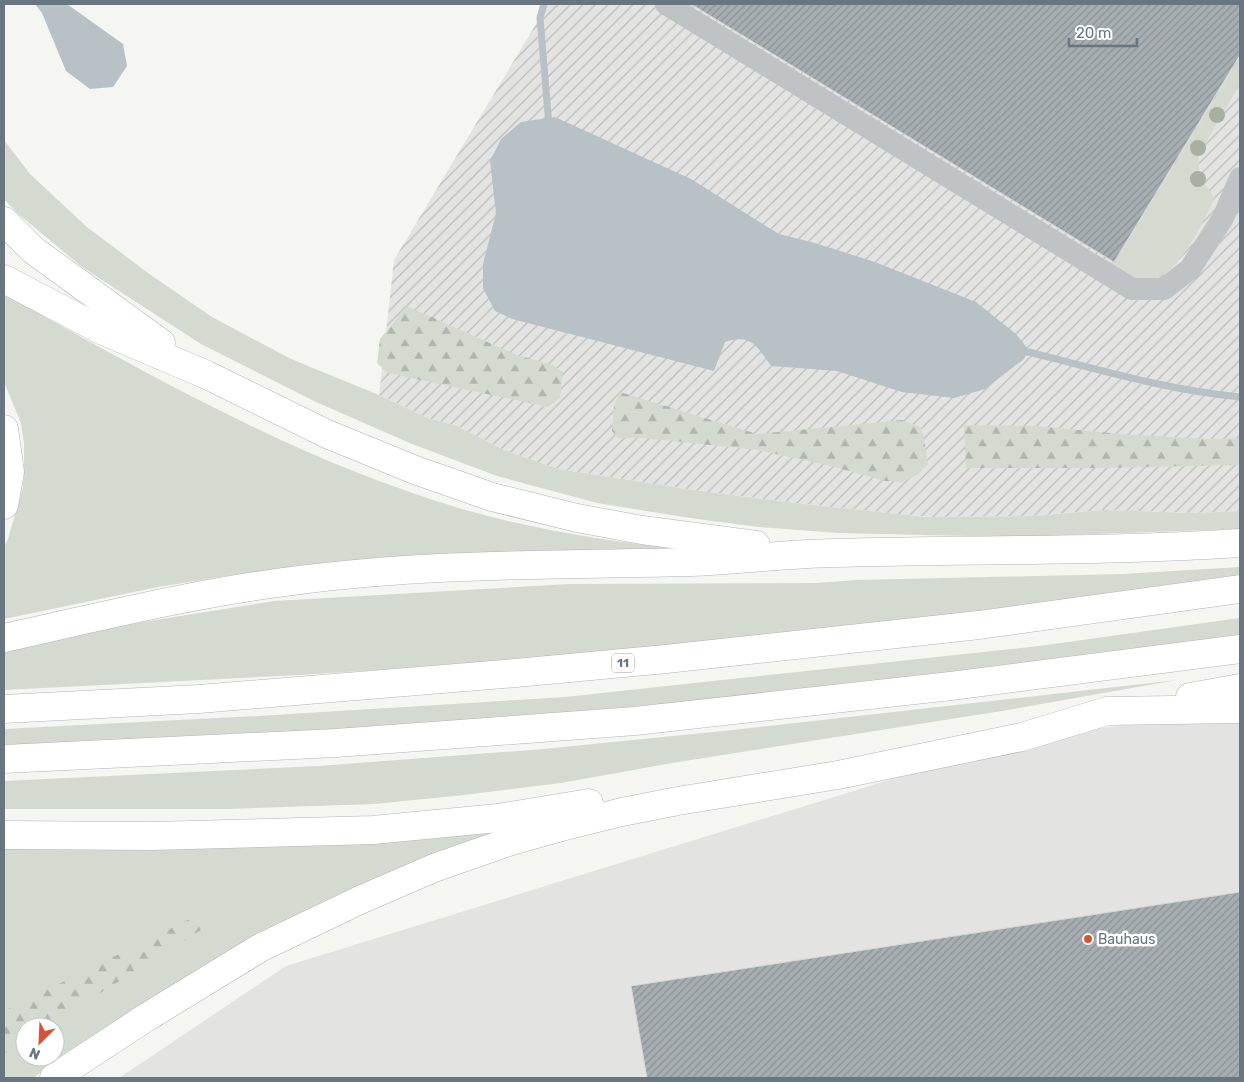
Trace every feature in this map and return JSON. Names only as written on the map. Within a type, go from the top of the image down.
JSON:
[{"type":"highway","points":[[4,221],[40,256],[207,375]]},
{"type":"highway","points":[[4,279],[101,330],[207,375],[328,434],[415,470],[492,497],[577,518],[642,530],[736,543],[832,553]]},
{"type":"highway","points":[[4,429],[10,472],[4,505]]},
{"type":"highway","points":[[4,638],[217,593],[293,580],[457,567],[695,562],[832,553],[1240,543]]},
{"type":"highway","name":"11","points":[[4,709],[199,699],[666,659],[979,625],[1240,589]]},
{"type":"highway","points":[[4,759],[336,743],[635,721],[951,686],[1240,649]]},
{"type":"highway","points":[[4,835],[152,836],[265,834],[372,830],[498,818],[971,739],[1107,711],[1240,688]]},
{"type":"highway","points":[[54,1078],[147,1017],[260,948],[360,900],[442,865],[511,841],[622,812],[838,775],[1022,737],[1107,711],[1240,709]]},
{"type":"lane","points":[[666,4],[1132,288],[1164,289],[1190,269],[1223,218],[1240,178]]},
{"type":"shaded area","points":[[35,4],[67,4],[123,44],[127,66],[113,87],[90,89],[66,71],[42,13]]},
{"type":"shaded area","points":[[548,4],[1240,4],[1240,511],[1193,513],[1104,510],[1033,516],[927,517],[693,490],[559,469],[504,450],[457,426],[428,418],[379,395],[394,260]]},
{"type":"shaded area","points":[[555,117],[691,179],[779,234],[875,262],[976,302],[1016,334],[1028,349],[1024,359],[985,389],[954,398],[902,392],[837,371],[771,366],[753,344],[742,339],[725,342],[714,371],[512,319],[495,311],[483,288],[483,264],[496,213],[490,161],[501,139],[521,122]]},
{"type":"shaded area","points":[[1240,710],[1240,1078],[119,1078],[286,966],[1025,738]]},
{"type":"green space","points":[[1240,57],[1240,84],[1199,154],[1200,173],[1215,198],[1194,238],[1175,265],[1151,280],[1137,279],[1113,265]]},
{"type":"green space","points":[[4,140],[30,174],[87,227],[148,273],[212,317],[291,359],[379,395],[428,418],[457,426],[504,450],[559,469],[693,490],[926,517],[1033,516],[1104,510],[1193,513],[1240,511],[1240,529],[1011,537],[838,533],[759,527],[597,503],[497,476],[412,444],[316,402],[201,344],[82,267],[16,212],[4,199]]},
{"type":"green space","points":[[4,294],[227,414],[343,467],[402,489],[462,509],[522,524],[612,541],[704,552],[331,564],[233,575],[158,587],[4,619],[4,547],[23,487],[24,443],[21,423],[4,382]]},
{"type":"green space","points":[[407,306],[517,355],[553,365],[563,372],[560,398],[548,407],[388,373],[377,363],[380,339]]},
{"type":"green space","points":[[620,392],[757,434],[902,420],[919,426],[923,433],[928,464],[917,475],[902,482],[885,481],[835,467],[757,450],[644,438],[618,438],[612,431],[614,406]]},
{"type":"green space","points":[[964,425],[1037,426],[1120,434],[1208,439],[1240,438],[1240,465],[966,468]]},
{"type":"green space","points":[[1240,567],[1240,578],[997,611],[658,647],[455,665],[4,690],[4,650],[53,638],[274,601],[569,584],[817,583],[856,580],[1123,574]]},
{"type":"green space","points":[[1240,618],[1240,643],[725,704],[4,753],[4,729],[565,697],[1039,646]]},
{"type":"green space","points":[[1177,680],[1008,710],[672,763],[561,783],[464,795],[374,804],[228,809],[4,809],[4,781],[318,766],[544,749],[733,730]]},
{"type":"green space","points":[[515,824],[65,1058],[65,1017],[15,1017],[15,1067],[50,1067],[33,1078],[4,1078],[4,845]]},
{"type":"green space","points":[[198,915],[201,930],[62,1017],[15,1017],[15,1047],[4,1054],[4,1011]]},
{"type":"building","points":[[691,4],[1240,4],[1240,55],[1114,262]]},
{"type":"building","name":"Bauhaus","points":[[1240,892],[1240,1078],[647,1078],[631,986]]},
{"type":"waterway","points":[[544,4],[540,18],[549,126]]},
{"type":"waterway","points":[[1018,353],[1029,352],[1186,390],[1240,397]]},
{"type":"place","name":"Bauhaus","points":[[1088,939]]}]
